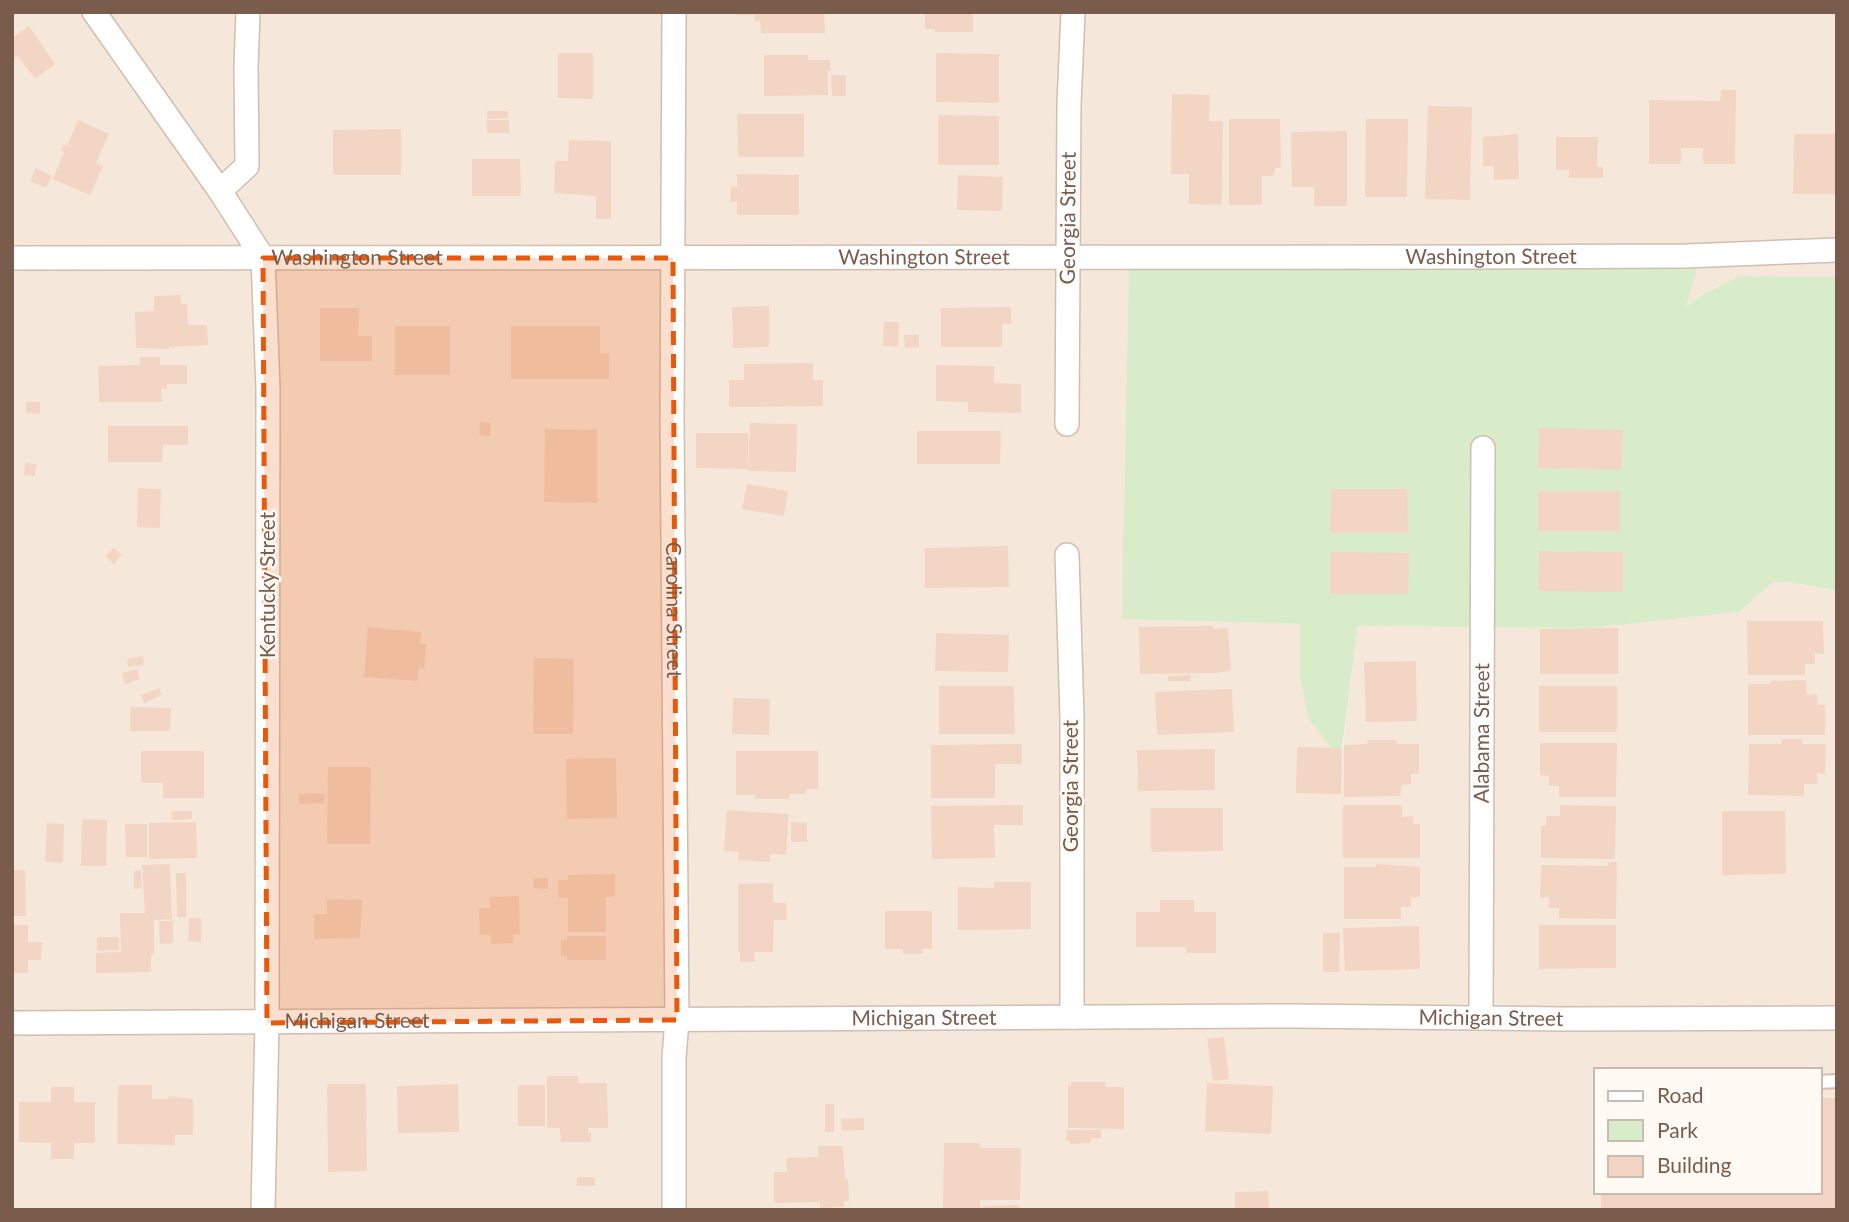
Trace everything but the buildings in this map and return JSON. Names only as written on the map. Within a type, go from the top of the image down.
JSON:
[{"type":"street","points":[[94,12],[263,258]]},
{"type":"street","points":[[219,191],[247,166],[248,12]]},
{"type":"street","name":"Carolina Street","points":[[674,12],[677,1020],[674,1058],[674,1210]]},
{"type":"street","name":"Georgia Street","points":[[1066,424],[1069,104],[1073,12]]},
{"type":"street","name":"Washington Street","points":[[12,258],[1508,257],[1686,256],[1837,250]]},
{"type":"street","name":"Kentucky Street","points":[[262,1210],[267,1023],[268,389],[263,258]]},
{"type":"street","name":"Alabama Street","points":[[1481,1018],[1483,448]]},
{"type":"street","name":"Georgia Street","points":[[1067,555],[1072,718],[1072,1017]]},
{"type":"street","name":"Michigan Street","points":[[12,1023],[1072,1017],[1837,1018]]},
{"type":"highlighted area","points":[[263,258],[673,258],[677,1020],[267,1023]]},
{"type":"shaded area","points":[[12,12],[1837,12],[1837,277],[1740,276],[1701,295],[1685,308],[1696,269],[1130,265],[1123,619],[1300,624],[1342,755],[1358,626],[1591,628],[1739,612],[1773,582],[1837,591],[1837,1210],[12,1210]]},
{"type":"green space","points":[[1129,265],[1697,269],[1686,307],[1701,295],[1740,276],[1837,277],[1837,591],[1789,582],[1773,582],[1739,612],[1591,628],[1358,626],[1341,756],[1309,720],[1300,677],[1300,624],[1122,619]]}]
